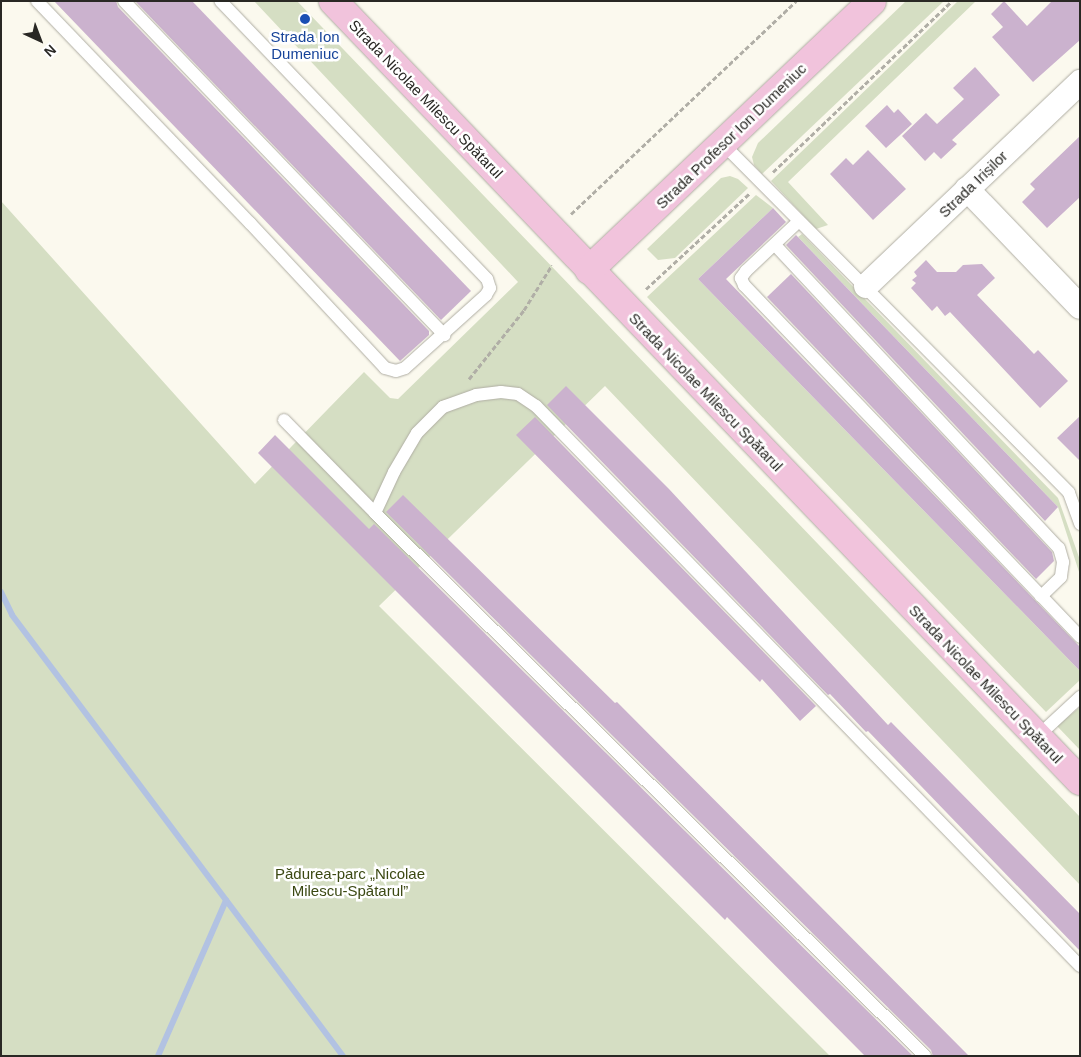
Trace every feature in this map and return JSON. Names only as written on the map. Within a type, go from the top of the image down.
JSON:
[{"type":"main road","name":"Strada Nicolae Milescu Spătarul","points":[[333,1],[1080,781]]},
{"type":"main road","name":"Strada Profesor Ion Dumeniuc","points":[[589,270],[872,1]]},
{"type":"street","name":"Strada Irișilor","points":[[866,286],[1080,82]]},
{"type":"street","points":[[967,190],[1080,307]]},
{"type":"lane","points":[[37,1],[386,368],[396,371],[405,368],[444,335],[486,295],[490,288],[487,280],[220,1]]},
{"type":"lane","points":[[124,1],[444,335]]},
{"type":"lane","points":[[723,144],[799,222],[866,286],[1069,494],[1080,524]]},
{"type":"lane","points":[[799,222],[746,271],[741,278],[744,285],[1080,637]]},
{"type":"lane","points":[[775,245],[1059,548],[1063,562],[1061,577],[1041,596]]},
{"type":"lane","points":[[375,513],[394,472],[417,433],[443,407],[476,395],[501,392],[518,394],[536,406],[1080,966]]},
{"type":"lane","points":[[284,420],[375,513],[925,1056]]},
{"type":"lane","points":[[1037,737],[1080,697]]},
{"type":"path","points":[[443,407],[484,364],[524,310],[560,239],[796,1]]},
{"type":"path","points":[[646,289],[762,183],[952,1]]},
{"type":"green space","name":"Pădurea-parc „Nicolae Milescu-Spătarul”","points":[[254,1],[297,1],[1080,817],[1080,885],[605,386],[379,606],[830,1056],[1,1056],[1,201],[255,484],[364,372],[390,398],[398,399],[518,282]]},
{"type":"green space","points":[[906,1],[944,1],[762,174],[754,165],[752,157],[758,143]]},
{"type":"green space","points":[[958,1],[976,1],[788,182],[828,225],[816,229],[771,181]]},
{"type":"green space","points":[[730,176],[738,179],[748,188],[675,258],[658,260],[647,249],[721,178]]},
{"type":"green space","points":[[756,195],[773,208],[698,279],[1080,671],[1080,680],[1046,712],[647,297]]},
{"type":"green space","points":[[802,234],[1058,498],[1080,560],[1080,575],[1058,507],[798,237]]},
{"type":"green space","points":[[1080,707],[1080,750],[1057,726]]},
{"type":"building","points":[[54,1],[116,1],[118,7],[429,331],[429,335],[400,361]]},
{"type":"building","points":[[135,1],[192,1],[471,291],[441,320]]},
{"type":"building","points":[[1004,1],[1027,26],[1052,1],[1080,1],[1080,40],[1033,82],[992,37],[1003,27],[991,14]]},
{"type":"building","points":[[975,67],[1000,95],[952,140],[957,144],[941,159],[934,152],[925,161],[902,136],[926,113],[937,124],[964,99],[953,88]]},
{"type":"building","points":[[887,105],[894,113],[898,109],[912,124],[886,148],[865,126]]},
{"type":"building","points":[[1080,136],[1080,197],[1047,228],[1022,202],[1035,189],[1030,184]]},
{"type":"building","points":[[868,150],[906,189],[873,220],[830,174],[846,158],[853,165]]},
{"type":"building","points":[[773,208],[786,222],[726,279],[1080,647],[1080,671],[698,279]]},
{"type":"building","points":[[796,235],[1058,507],[1045,521],[786,245]]},
{"type":"building","points":[[926,260],[937,272],[956,272],[963,265],[982,264],[995,278],[977,295],[1034,354],[1038,350],[1068,381],[1040,408],[950,312],[945,316],[937,306],[932,311],[911,288],[916,283],[912,280],[917,276],[914,272]]},
{"type":"building","points":[[791,274],[1052,552],[1054,561],[1036,579],[767,297]]},
{"type":"building","points":[[566,386],[669,489],[888,725],[891,722],[1080,914],[1080,951],[868,731],[866,732],[830,694],[828,695],[547,405]]},
{"type":"building","points":[[1080,416],[1080,461],[1057,438]]},
{"type":"building","points":[[535,417],[816,706],[800,721],[762,679],[760,682],[516,435]]},
{"type":"building","points":[[275,435],[369,529],[374,524],[913,1056],[865,1056],[727,917],[725,920],[258,453]]},
{"type":"building","points":[[403,495],[615,703],[617,702],[969,1056],[933,1056],[931,1050],[386,512]]},
{"type":"waterway","points":[[1,592],[12,615],[343,1056]]},
{"type":"waterway","points":[[158,1056],[226,900]]},
{"type":"place","name":"Strada Ion Dumeniuc","points":[[305,19]]}]
